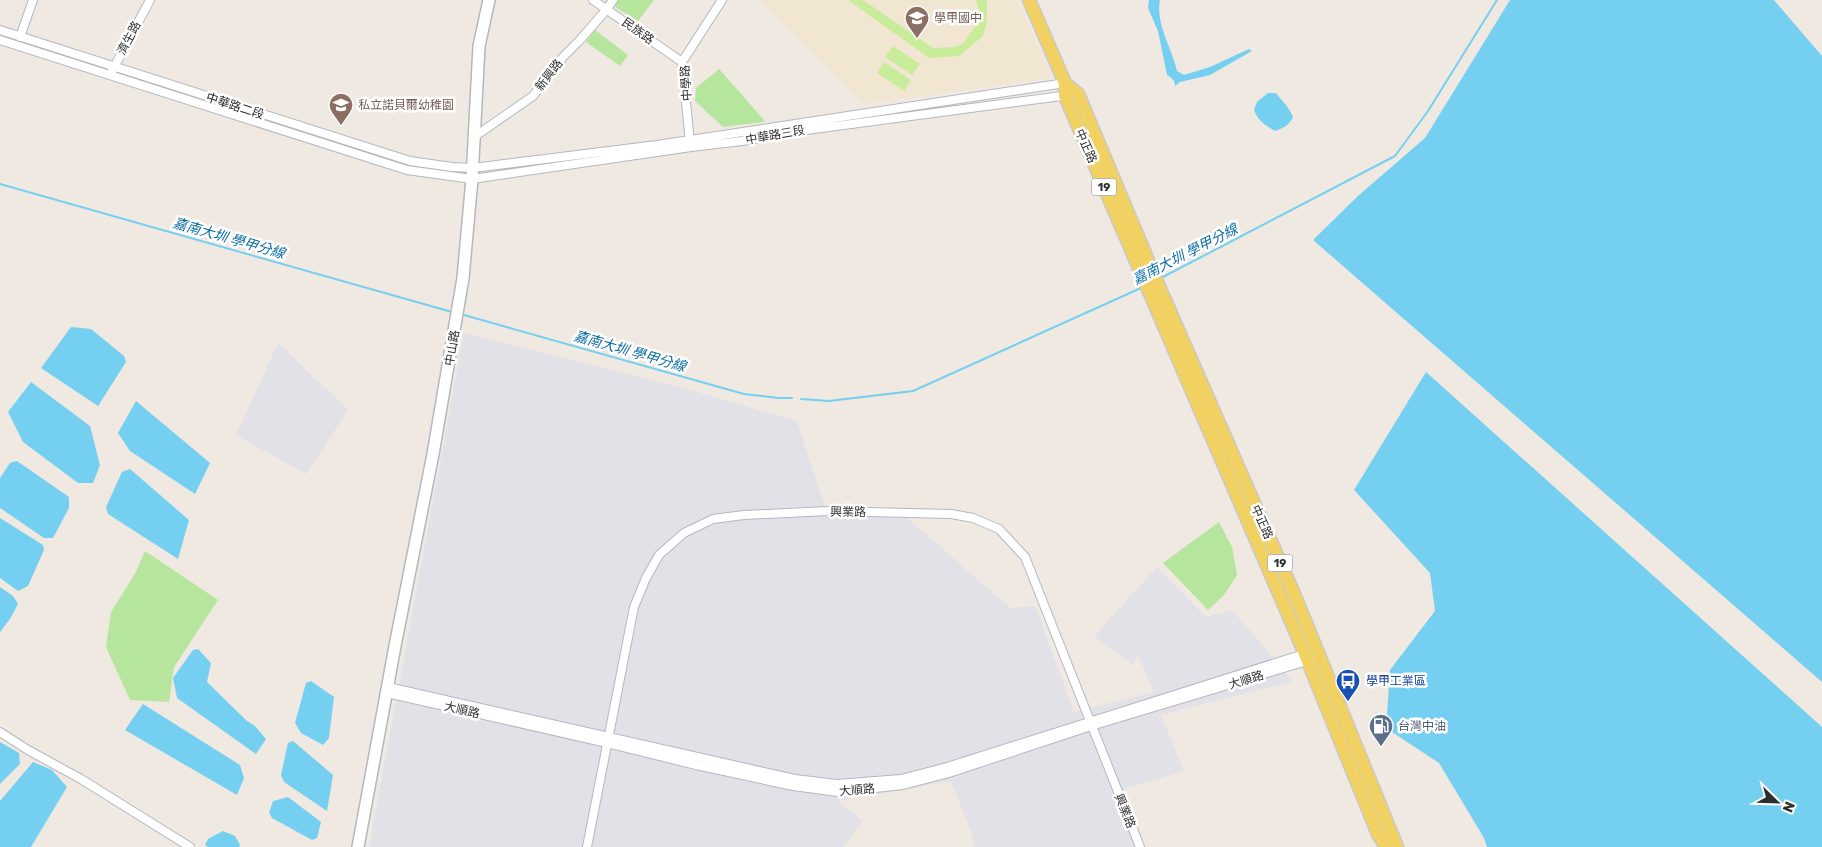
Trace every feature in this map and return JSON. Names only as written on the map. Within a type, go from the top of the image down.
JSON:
[{"type":"main road","name":"中山路","points":[[358,847],[433,454],[463,278],[472,174],[479,46],[489,0]]},
{"type":"main road","name":"中正路","points":[[1029,0],[1065,89],[1151,281],[1350,749],[1397,847]]},
{"type":"main road","name":"中正路","points":[[1065,89],[1078,94],[1151,281]]},
{"type":"main road","name":"中正路","points":[[1350,749],[1378,834],[1386,847]]},
{"type":"street","points":[[20,36],[33,0]]},
{"type":"street","name":"濟生路","points":[[109,75],[150,0]]},
{"type":"street","name":"民族路","points":[[593,0],[682,62]]},
{"type":"street","name":"新興路","points":[[474,137],[533,96],[563,57],[574,47],[613,0]]},
{"type":"street","name":"中學路","points":[[690,143],[682,62],[722,0]]},
{"type":"street","name":"中華路二段","points":[[0,30],[410,161],[452,167],[472,174]]},
{"type":"street","name":"中華路二段","points":[[0,40],[407,170],[472,174]]},
{"type":"street","name":"中華路三段","points":[[472,174],[1065,89]]},
{"type":"street","name":"中華路三段","points":[[690,143],[742,141],[799,130],[1065,89]]},
{"type":"street","name":"興業路","points":[[587,847],[634,607],[646,578],[659,555],[684,533],[713,519],[744,515],[828,511],[951,514],[973,518],[999,529],[1025,557],[1140,847]]},
{"type":"street","name":"大順路","points":[[388,690],[607,740],[795,780],[837,784],[901,779],[947,767],[1312,656]]},
{"type":"street","points":[[0,732],[28,750],[81,779],[190,847]]},
{"type":"shaded area","name":"學甲國中","points":[[759,0],[1017,0],[1052,78],[864,104]]},
{"type":"shaded area","points":[[464,333],[687,389],[797,421],[825,507],[904,515],[1010,608],[1035,606],[1074,712],[1154,692],[1138,655],[1133,665],[1094,636],[1157,567],[1206,617],[1232,610],[1293,681],[1161,715],[1184,771],[1115,792],[1136,847],[974,847],[973,837],[951,781],[838,801],[863,821],[843,847],[369,847]]},
{"type":"shaded area","points":[[278,343],[348,410],[306,474],[236,435]]},
{"type":"green space","points":[[618,0],[654,0],[638,21],[615,7]]},
{"type":"green space","points":[[848,0],[863,0],[933,48],[954,47],[963,44],[976,25],[979,11],[976,0],[987,0],[987,21],[983,36],[959,56],[929,58]]},
{"type":"green space","points":[[595,30],[628,55],[620,66],[586,42]]},
{"type":"green space","points":[[893,46],[920,64],[912,75],[885,57]]},
{"type":"green space","points":[[884,62],[911,80],[904,91],[877,73]]},
{"type":"green space","points":[[719,69],[765,122],[723,127],[695,101],[696,88]]},
{"type":"green space","points":[[1219,522],[1232,547],[1237,575],[1224,595],[1208,610],[1163,563]]},
{"type":"green space","points":[[145,551],[218,600],[174,667],[169,702],[130,700],[106,647],[111,612],[136,572]]},
{"type":"water","points":[[1149,0],[1160,0],[1159,9],[1162,27],[1177,71],[1184,75],[1210,67],[1249,49],[1252,51],[1210,75],[1180,82],[1175,86],[1173,79],[1167,75],[1158,31],[1148,8]]},
{"type":"water","points":[[1510,0],[1774,0],[1822,56],[1822,682],[1313,240],[1358,196],[1425,138]]},
{"type":"water","points":[[1268,93],[1276,93],[1293,117],[1286,126],[1275,131],[1260,120],[1254,110],[1257,102]]},
{"type":"water","points":[[71,327],[91,329],[124,356],[126,362],[98,406],[41,368]]},
{"type":"water","points":[[1426,372],[1822,727],[1822,847],[1487,847],[1484,838],[1439,763],[1386,728],[1390,670],[1435,611],[1430,573],[1354,490]]},
{"type":"water","points":[[31,382],[90,426],[100,465],[93,483],[78,483],[23,442],[8,412]]},
{"type":"water","points":[[136,401],[210,463],[195,494],[130,451],[118,433]]},
{"type":"water","points":[[17,461],[69,497],[69,508],[53,538],[44,538],[0,508],[0,478],[10,463]]},
{"type":"water","points":[[130,469],[189,520],[178,559],[108,514],[106,507],[122,472]]},
{"type":"water","points":[[0,518],[43,545],[44,550],[28,586],[18,591],[0,578]]},
{"type":"water","points":[[0,587],[13,596],[18,604],[0,632]]},
{"type":"water","points":[[198,649],[211,663],[207,682],[247,721],[255,726],[266,739],[256,754],[177,698],[173,678],[193,650]]},
{"type":"water","points":[[311,681],[334,697],[329,738],[323,745],[301,733],[295,723],[306,683]]},
{"type":"water","points":[[143,704],[240,765],[244,778],[237,795],[125,730]]},
{"type":"water","points":[[293,741],[333,775],[327,811],[284,782],[281,775],[288,743]]},
{"type":"water","points":[[0,742],[19,753],[20,764],[0,784]]},
{"type":"water","points":[[33,762],[52,770],[67,787],[31,847],[0,847],[0,801]]},
{"type":"water","points":[[288,797],[321,822],[317,838],[312,840],[272,818],[269,813],[273,801]]},
{"type":"water","points":[[223,831],[235,836],[240,845],[239,847],[208,847],[205,845],[208,839]]},
{"type":"waterway","name":"嘉南大圳 學甲分線","points":[[1161,278],[1395,156],[1428,111],[1497,0]]},
{"type":"waterway","name":"嘉南大圳 學甲分線","points":[[0,184],[452,312]]},
{"type":"waterway","name":"嘉南大圳 學甲分線","points":[[801,399],[829,401],[913,391],[1141,288]]},
{"type":"waterway","name":"嘉南大圳 學甲分線","points":[[464,315],[744,394],[792,398]]},
{"type":"place","name":"學甲國中","points":[[917,39]]},
{"type":"place","name":"私立諾貝爾幼稚園","points":[[341,126]]},
{"type":"place","name":"學甲工業區","points":[[1348,702]]},
{"type":"place","name":"台灣中油","points":[[1381,747]]}]
